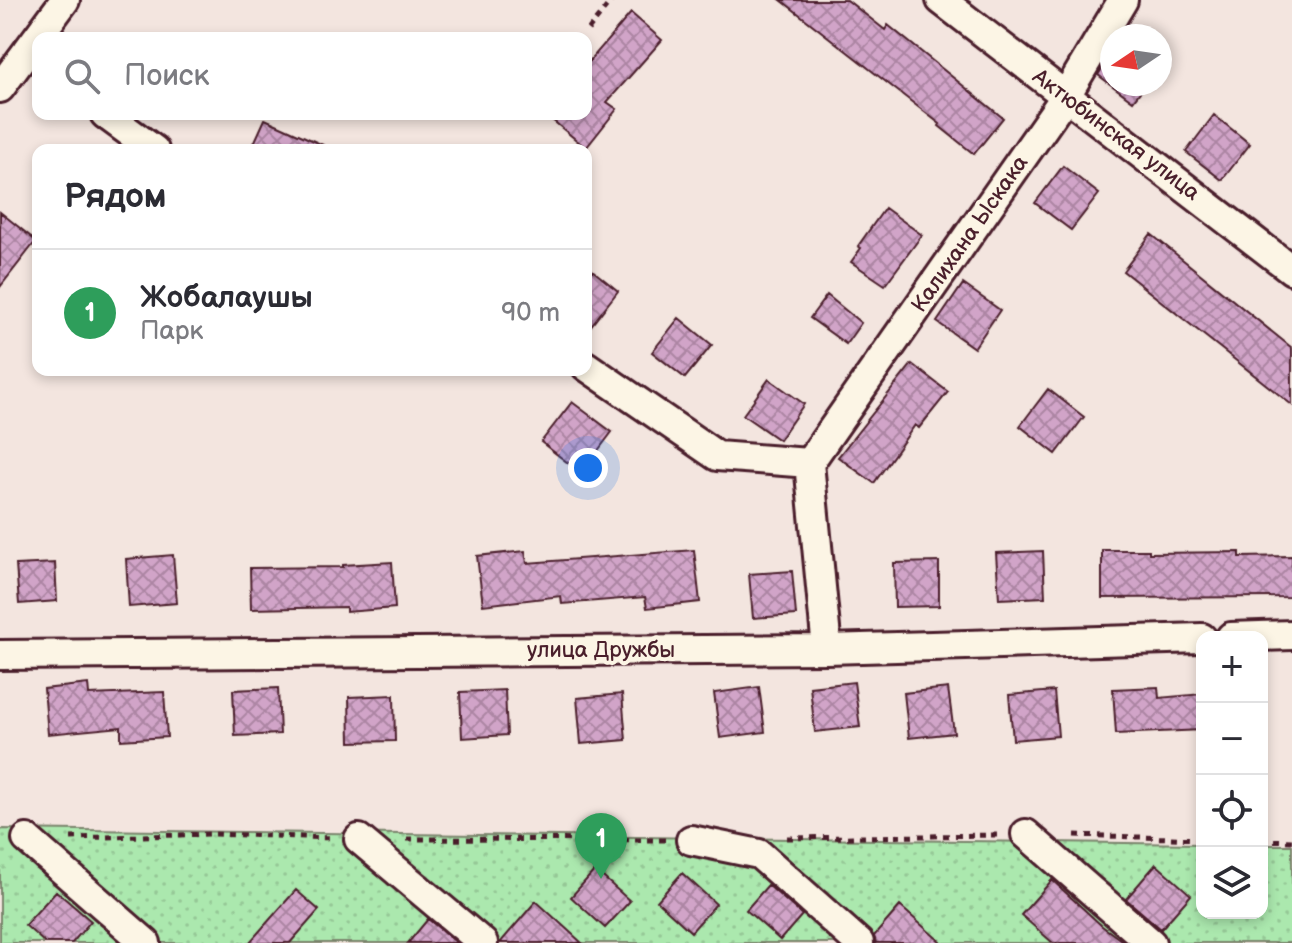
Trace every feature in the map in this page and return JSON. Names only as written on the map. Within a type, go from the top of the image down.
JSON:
[{"type":"street","points":[[47,32],[65,0]]},
{"type":"street","name":"Актюбинская улица","points":[[941,0],[1292,270]]},
{"type":"street","name":"Калихана Ыскака","points":[[809,463],[1065,97],[1123,0]]},
{"type":"street","points":[[0,88],[31,59]]},
{"type":"street","points":[[113,120],[146,144]]},
{"type":"street","points":[[592,370],[717,456],[809,463],[827,649]]},
{"type":"street","points":[[1268,636],[1292,635]]},
{"type":"street","name":"улица Дружбы","points":[[0,655],[827,649],[1196,638]]},
{"type":"street","points":[[1026,834],[1151,943]]},
{"type":"street","points":[[27,839],[146,943]]},
{"type":"street","points":[[359,839],[483,943]]},
{"type":"street","points":[[691,840],[759,854],[859,943]]},
{"type":"path","points":[[588,30],[612,0]]},
{"type":"path","points":[[27,839],[213,834],[359,839]]},
{"type":"path","points":[[786,838],[1026,834]]},
{"type":"path","points":[[1074,835],[1196,839]]},
{"type":"path","points":[[407,839],[691,840]]},
{"type":"path","points":[[1268,840],[1292,841]]},
{"type":"green space","points":[[0,829],[1196,844],[1196,919],[1268,919],[1268,845],[1292,845],[1292,943],[0,943]]},
{"type":"building","points":[[781,0],[847,0],[885,30],[888,25],[1003,118],[974,154]]},
{"type":"building","points":[[631,13],[662,40],[607,102],[617,109],[589,144],[581,144],[552,120],[592,120],[592,58]]},
{"type":"building","points":[[1214,115],[1250,144],[1222,180],[1186,152]]},
{"type":"building","points":[[267,120],[321,144],[254,144]]},
{"type":"building","points":[[1063,166],[1099,194],[1071,230],[1035,203]]},
{"type":"building","points":[[885,208],[922,235],[885,285],[851,262],[861,248],[858,246]]},
{"type":"building","points":[[0,212],[32,238],[32,246],[0,287]]},
{"type":"building","points":[[1151,234],[1292,348],[1292,405],[1123,271]]},
{"type":"building","points":[[592,270],[618,291],[592,324]]},
{"type":"building","points":[[963,284],[1000,310],[974,348],[937,322]]},
{"type":"building","points":[[827,295],[861,323],[846,344],[810,318]]},
{"type":"building","points":[[679,318],[712,345],[685,378],[652,352]]},
{"type":"building","points":[[912,364],[948,392],[919,428],[915,425],[874,483],[838,457]]},
{"type":"building","points":[[769,379],[804,404],[779,440],[743,415]]},
{"type":"building","points":[[1048,389],[1084,417],[1056,454],[1020,426]]},
{"type":"building","points":[[572,402],[612,432],[581,473],[541,442]]},
{"type":"building","points":[[694,550],[700,602],[647,608],[645,597],[562,604],[561,596],[483,605],[477,556],[525,551],[527,563]]},
{"type":"building","points":[[1102,550],[1240,552],[1240,557],[1292,556],[1292,597],[1102,598]]},
{"type":"building","points":[[1043,551],[1045,597],[999,599],[996,553]]},
{"type":"building","points":[[173,555],[177,603],[129,607],[126,559]]},
{"type":"building","points":[[392,562],[395,608],[346,612],[346,607],[251,609],[250,568],[343,567]]},
{"type":"building","points":[[939,562],[939,606],[895,607],[894,563]]},
{"type":"building","points":[[55,563],[57,601],[19,604],[16,565]]},
{"type":"building","points":[[792,571],[796,615],[753,618],[749,574]]},
{"type":"building","points":[[854,682],[860,727],[815,732],[810,687]]},
{"type":"building","points":[[88,684],[89,695],[164,692],[167,737],[121,740],[121,727],[48,734],[44,689]]},
{"type":"building","points":[[759,687],[765,732],[720,738],[714,693]]},
{"type":"building","points":[[1158,687],[1159,698],[1196,695],[1196,730],[1116,734],[1113,689]]},
{"type":"building","points":[[278,688],[280,734],[235,736],[233,690]]},
{"type":"building","points":[[948,688],[954,733],[909,738],[904,693]]},
{"type":"building","points":[[505,690],[507,735],[462,738],[460,692]]},
{"type":"building","points":[[1054,691],[1058,736],[1013,740],[1009,695]]},
{"type":"building","points":[[622,694],[626,740],[581,744],[577,698]]},
{"type":"building","points":[[394,695],[395,741],[350,742],[349,697]]},
{"type":"building","points":[[1156,864],[1191,895],[1161,929],[1126,899]]},
{"type":"building","points":[[595,870],[630,901],[605,928],[571,897]]},
{"type":"building","points":[[682,873],[716,904],[691,932],[657,901]]},
{"type":"building","points":[[1052,880],[1125,943],[1053,943],[1021,915]]},
{"type":"building","points":[[768,885],[802,915],[780,940],[746,910]]},
{"type":"building","points":[[296,890],[319,910],[290,943],[249,943]]},
{"type":"building","points":[[56,891],[91,921],[72,943],[45,943],[25,925]]},
{"type":"building","points":[[536,901],[582,943],[500,943]]},
{"type":"building","points":[[900,906],[942,943],[876,943],[874,936]]},
{"type":"building","points":[[428,919],[457,943],[408,943]]},
{"type":"place","name":"Жобалаушы","points":[[601,879]]}]
